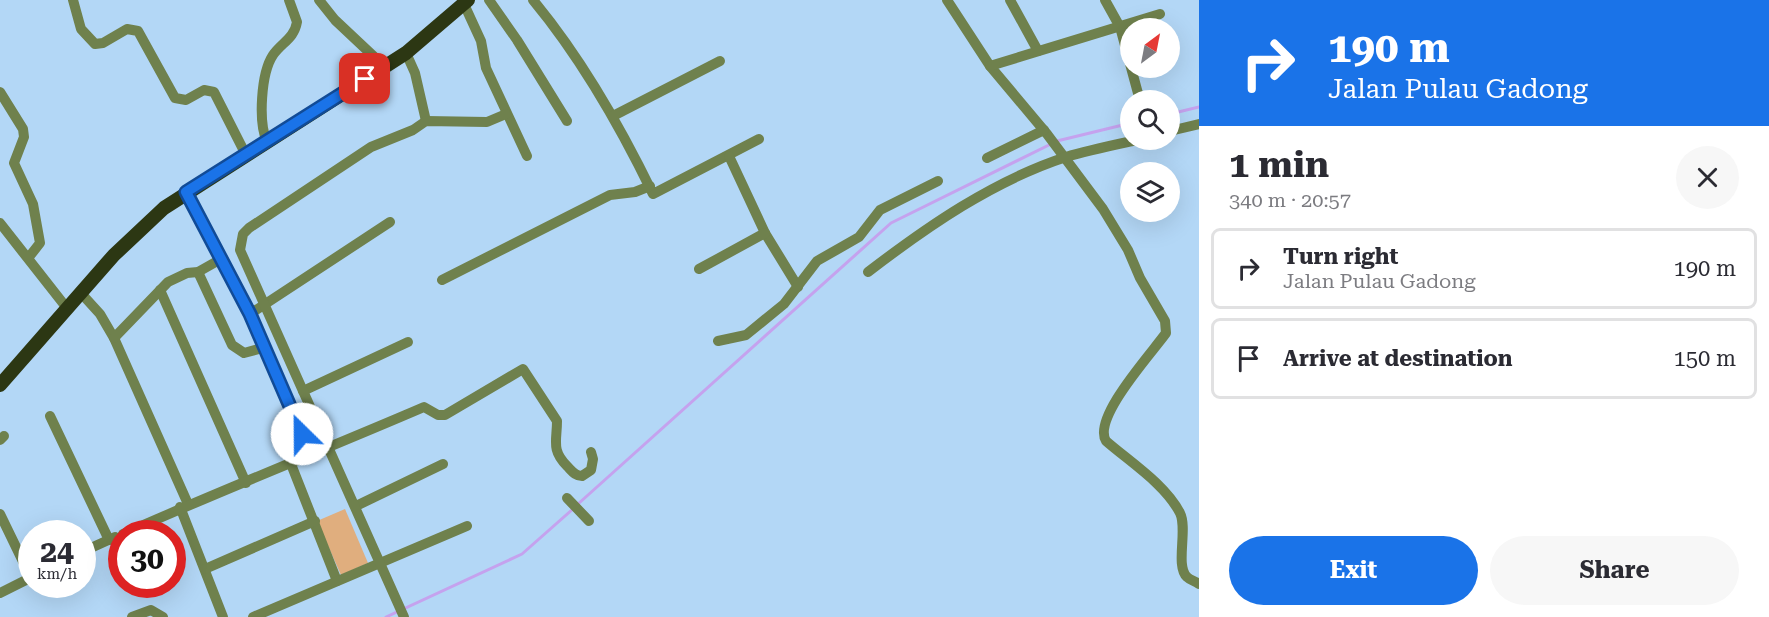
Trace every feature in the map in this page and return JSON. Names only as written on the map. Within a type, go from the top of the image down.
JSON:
[{"type":"main road","points":[[0,385],[66,307],[142,227],[186,192],[406,53],[466,2]]},
{"type":"street","points":[[73,0],[81,29],[95,44],[103,43],[127,29],[138,31],[175,98],[186,100],[204,90],[214,92],[246,155]]},
{"type":"street","points":[[267,142],[261,122],[267,71],[275,52],[291,39],[297,22],[289,0]]},
{"type":"street","points":[[319,0],[336,20],[385,67]]},
{"type":"street","points":[[489,0],[517,40],[567,121]]},
{"type":"street","points":[[533,0],[561,36],[613,116],[653,194],[759,139]]},
{"type":"street","points":[[947,0],[990,66],[1045,132],[1103,209],[1128,250],[1167,327],[1166,333],[1110,409],[1102,426],[1103,436],[1160,488],[1177,508],[1182,523],[1183,570],[1188,578],[1199,584]]},
{"type":"street","points":[[1010,0],[1038,51]]},
{"type":"street","points":[[990,66],[1120,27],[1105,0]]},
{"type":"street","points":[[466,2],[481,41],[486,68],[527,156]]},
{"type":"street","points":[[1148,18],[1160,14]]},
{"type":"street","points":[[406,53],[418,82],[426,121]]},
{"type":"street","points":[[613,116],[720,61]]},
{"type":"street","points":[[0,92],[23,129],[24,137],[14,163],[33,204],[40,243],[29,257]]},
{"type":"street","points":[[404,617],[240,250],[243,234],[370,147],[413,130],[426,121],[487,122],[506,114]]},
{"type":"street","points":[[1180,129],[1199,124]]},
{"type":"street","points":[[987,158],[1045,132]]},
{"type":"street","points":[[868,272],[924,229],[1011,180],[1063,155],[1120,143]]},
{"type":"street","points":[[729,156],[765,233],[798,287]]},
{"type":"street","points":[[718,341],[746,334],[784,304],[816,261],[859,237],[880,210],[938,181]]},
{"type":"street","points":[[442,280],[610,195],[650,186]]},
{"type":"street","points":[[186,192],[266,347],[311,455]]},
{"type":"street","points":[[250,314],[390,222]]},
{"type":"street","points":[[0,223],[66,307]]},
{"type":"street","points":[[699,269],[765,233]]},
{"type":"street","points":[[114,338],[160,290],[177,276],[198,272],[221,259]]},
{"type":"street","points":[[198,272],[232,345],[244,353],[252,353],[266,347]]},
{"type":"street","points":[[160,290],[246,483]]},
{"type":"street","points":[[80,292],[99,314],[114,338],[184,506],[223,617]]},
{"type":"street","points":[[303,391],[408,342]]},
{"type":"street","points":[[153,520],[424,407],[438,415],[445,415],[523,369],[557,421],[554,441],[558,457],[575,474],[582,476],[591,470],[593,459],[591,452]]},
{"type":"street","points":[[50,416],[108,538]]},
{"type":"street","points":[[291,464],[337,581]]},
{"type":"street","points":[[356,506],[443,464]]},
{"type":"street","points":[[567,498],[587,520]]},
{"type":"street","points":[[0,514],[18,551]]},
{"type":"street","points":[[205,569],[315,521]]},
{"type":"street","points":[[253,617],[467,526]]},
{"type":"street","points":[[0,593],[18,584]]},
{"type":"street","points":[[132,617],[145,611],[157,611],[163,617]]},
{"type":"shaded area","points":[[345,509],[368,563],[341,575],[317,521]]},
{"type":"waterway","points":[[1180,112],[1199,107]]},
{"type":"waterway","points":[[1057,141],[1120,126]]},
{"type":"waterway","points":[[578,504],[891,223],[1051,144]]},
{"type":"waterway","points":[[386,617],[522,554],[573,509]]},
{"type":"route","points":[[302,434],[266,347],[186,192],[365,79]]}]
